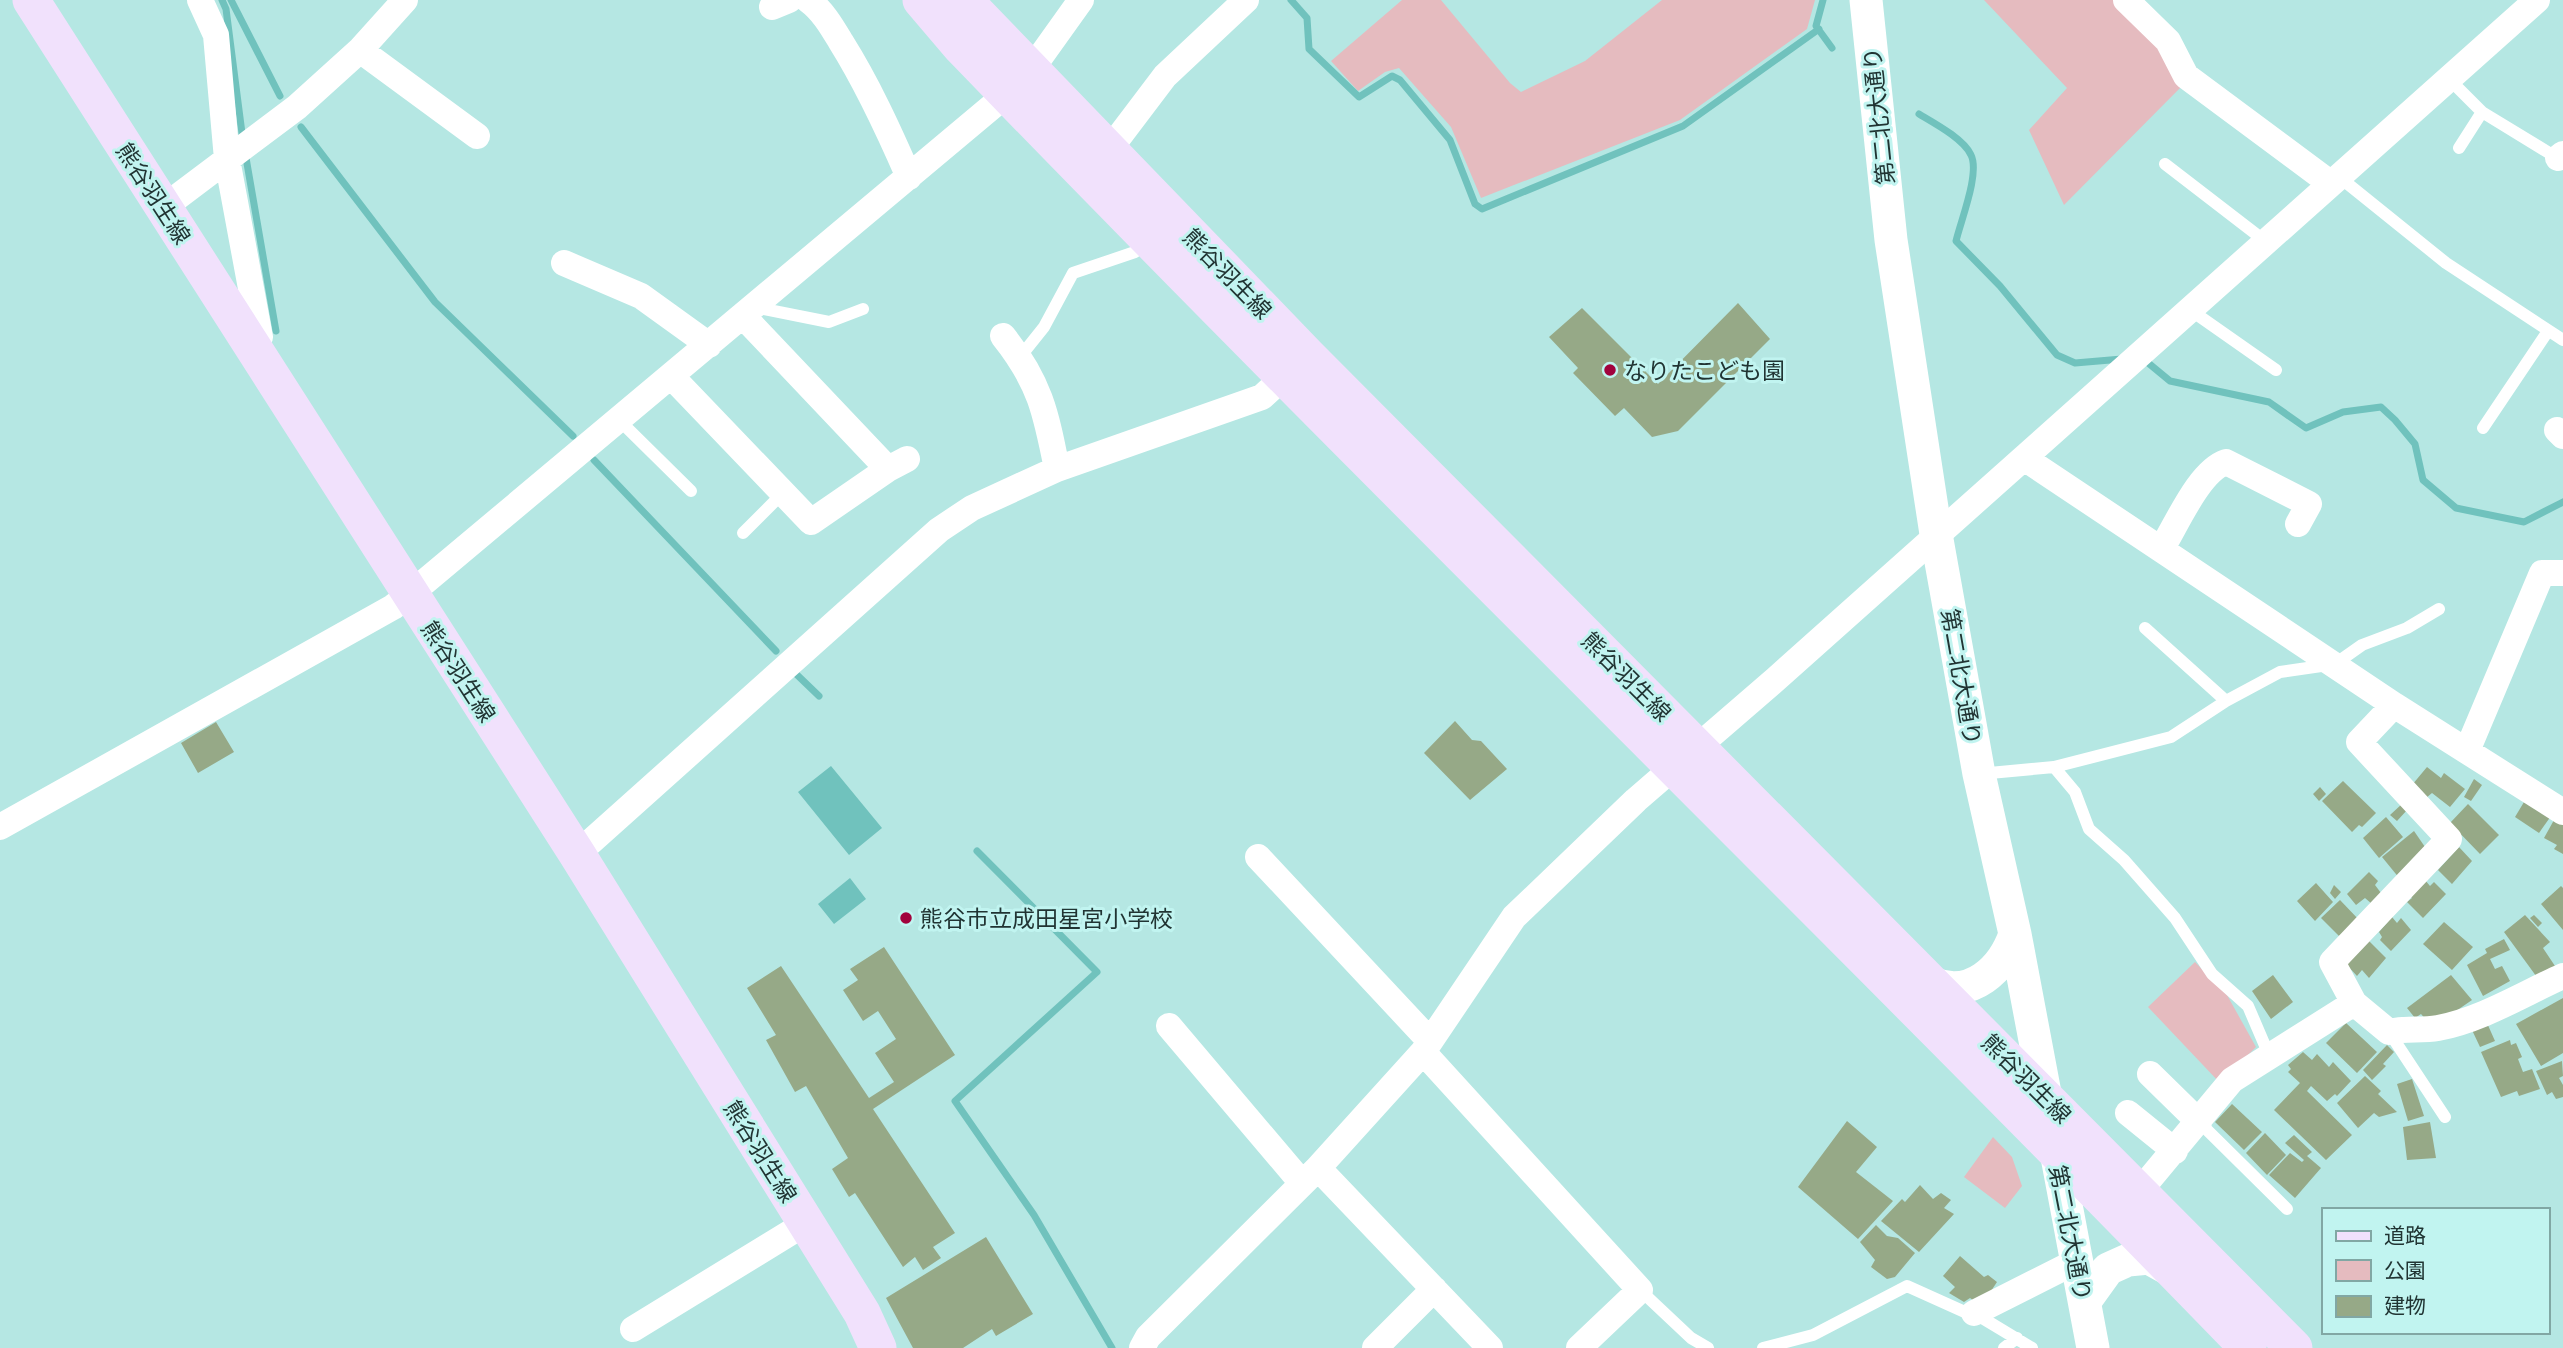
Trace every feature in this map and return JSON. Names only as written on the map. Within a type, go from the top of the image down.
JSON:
[{"type":"main road","name":"熊谷羽生線","points":[[31,0],[577,854],[862,1313],[878,1348]]},
{"type":"main road","name":"熊谷羽生線","points":[[921,0],[1019,82],[1109,150],[1295,367],[1528,623],[1687,757],[1932,982],[2045,1098],[2129,1204],[2176,1273],[2248,1348]]},
{"type":"main road","name":"熊谷羽生線","points":[[964,0],[1019,82],[1295,367]]},
{"type":"main road","name":"熊谷羽生線","points":[[1687,757],[2054,1150],[2129,1204],[2294,1348]]},
{"type":"street","points":[[200,0],[216,35],[229,157],[260,337],[252,347]]},
{"type":"street","points":[[164,207],[297,107],[360,50],[405,0]]},
{"type":"street","points":[[808,0],[823,13],[854,62],[909,177]]},
{"type":"street","points":[[0,827],[393,607],[409,595],[1019,82],[1081,0]]},
{"type":"street","points":[[1109,150],[1165,76],[1246,0]]},
{"type":"street","name":"第二北大通り","points":[[1866,0],[1891,240],[1936,534],[1979,774],[2015,934],[2093,1348]]},
{"type":"street","points":[[2126,0],[2168,41],[2186,76],[2334,180]]},
{"type":"street","points":[[1142,1348],[1148,1337],[1310,1176],[1426,1046],[1514,917],[1636,800],[2538,0]]},
{"type":"street","points":[[360,50],[477,136]]},
{"type":"street","points":[[564,263],[641,296],[709,345]]},
{"type":"street","points":[[671,376],[811,522],[897,464],[748,311]]},
{"type":"street","points":[[1003,337],[1020,357],[1045,410],[1057,470]]},
{"type":"street","points":[[577,854],[939,530],[972,508],[1057,470],[1262,397],[1295,367]]},
{"type":"street","points":[[2024,458],[2394,705],[2563,812]]},
{"type":"street","points":[[2162,548],[2204,478],[2217,465],[2226,462],[2309,504],[2298,524]]},
{"type":"street","points":[[2467,751],[2542,573],[2563,573]]},
{"type":"street","points":[[2394,705],[2359,742],[2449,839],[2332,962],[2354,1003],[2389,1032],[2403,1028],[2435,1028],[2467,1020],[2563,976]]},
{"type":"street","points":[[1258,857],[1640,1290],[1579,1348]]},
{"type":"street","points":[[1932,982],[1953,989],[1969,985],[1999,967],[2015,934]]},
{"type":"street","points":[[2129,1204],[2232,1080],[2354,1003]]},
{"type":"street","points":[[1169,1026],[1310,1176],[1434,1289],[1490,1348]]},
{"type":"street","points":[[2150,1074],[2199,1122]]},
{"type":"street","points":[[2128,1113],[2175,1151]]},
{"type":"street","points":[[632,1329],[806,1223]]},
{"type":"street","points":[[2085,1301],[2108,1269],[2128,1260],[2149,1258],[2176,1273]]},
{"type":"street","points":[[1974,1313],[2077,1261]]},
{"type":"street","points":[[1375,1348],[1434,1289]]},
{"type":"lane","points":[[2449,79],[2482,112],[2562,159]]},
{"type":"lane","points":[[2459,148],[2482,112]]},
{"type":"lane","points":[[2165,164],[2265,241]]},
{"type":"lane","points":[[2334,180],[2446,263],[2563,340]]},
{"type":"lane","points":[[1020,357],[1044,327],[1073,273],[1135,252]]},
{"type":"lane","points":[[748,311],[829,322],[863,309]]},
{"type":"lane","points":[[2189,309],[2276,370]]},
{"type":"lane","points":[[2483,428],[2548,331]]},
{"type":"lane","points":[[620,419],[691,491]]},
{"type":"lane","points":[[743,533],[784,492]]},
{"type":"lane","points":[[1979,774],[2054,767],[2171,737],[2227,701],[2280,672],[2335,664],[2362,645],[2407,628],[2439,609]]},
{"type":"lane","points":[[2145,628],[2227,701]]},
{"type":"lane","points":[[2054,767],[2076,792],[2089,829],[2124,860],[2175,918],[2211,974],[2248,1006],[2269,1055]]},
{"type":"lane","points":[[2389,1032],[2445,1117]]},
{"type":"lane","points":[[2199,1122],[2287,1209]]},
{"type":"lane","points":[[1763,1348],[1813,1335],[1907,1286],[1967,1313],[1974,1313],[2032,1348]]},
{"type":"lane","points":[[1640,1290],[1691,1338],[1708,1348]]},
{"type":"lane","points":[[2004,1348],[2017,1338]]},
{"type":"green space","points":[[1402,0],[1441,0],[1510,83],[1521,92],[1585,61],[1662,0],[1815,0],[1807,29],[1680,120],[1481,198],[1451,127],[1399,68],[1385,72],[1358,91],[1331,61]]},
{"type":"green space","points":[[1984,0],[2116,0],[2140,20],[2183,85],[2064,205],[2029,130],[2067,88]]},
{"type":"green space","points":[[2195,962],[2227,995],[2256,1047],[2220,1083],[2148,1007]]},
{"type":"green space","points":[[1993,1137],[2012,1157],[2022,1186],[2005,1208],[1964,1177]]},
{"type":"water","points":[[831,766],[882,828],[849,855],[798,792]]},
{"type":"water","points":[[850,878],[866,899],[834,924],[818,904]]},
{"type":"building","name":"なりたこども園","points":[[1738,303],[1770,339],[1678,431],[1652,437],[1624,408],[1615,416],[1573,373],[1578,368],[1549,337],[1582,308],[1658,384]]},
{"type":"building","points":[[1455,721],[1472,740],[1481,741],[1507,769],[1470,800],[1424,753]]},
{"type":"building","points":[[216,722],[234,752],[198,773],[181,743]]},
{"type":"building","points":[[2427,767],[2441,778],[2444,773],[2465,789],[2450,807],[2432,793],[2426,798],[2412,785]]},
{"type":"building","points":[[2474,779],[2482,785],[2471,801],[2464,797]]},
{"type":"building","points":[[2343,781],[2376,813],[2362,827],[2359,825],[2352,832],[2322,801]]},
{"type":"building","points":[[2320,787],[2326,794],[2319,801],[2313,794]]},
{"type":"building","points":[[2524,802],[2551,816],[2539,833],[2515,817]]},
{"type":"building","points":[[2403,803],[2408,809],[2397,821],[2390,815]]},
{"type":"building","points":[[2468,804],[2499,835],[2480,854],[2450,823]]},
{"type":"building","points":[[2386,817],[2403,837],[2379,858],[2363,838]]},
{"type":"building","points":[[2554,820],[2563,825],[2563,854],[2554,849],[2557,845],[2544,838]]},
{"type":"building","points":[[2414,831],[2425,847],[2400,879],[2382,857]]},
{"type":"building","points":[[2459,847],[2472,861],[2452,884],[2438,870]]},
{"type":"building","points":[[2369,872],[2378,881],[2375,885],[2381,893],[2372,904],[2365,898],[2356,905],[2347,894]]},
{"type":"building","points":[[2425,880],[2430,886],[2434,882],[2446,894],[2423,918],[2407,902],[2412,898],[2408,894]]},
{"type":"building","points":[[2316,883],[2333,902],[2315,921],[2297,901]]},
{"type":"building","points":[[2334,885],[2341,892],[2335,899],[2330,893]]},
{"type":"building","points":[[2561,886],[2563,888],[2563,930],[2541,904]]},
{"type":"building","points":[[2340,900],[2361,922],[2339,936],[2321,918]]},
{"type":"building","points":[[2525,915],[2550,942],[2543,948],[2557,969],[2539,980],[2504,932]]},
{"type":"building","points":[[2534,915],[2542,923],[2538,927],[2530,918]]},
{"type":"building","points":[[2392,917],[2397,923],[2401,918],[2411,930],[2391,951],[2380,940],[2382,937],[2379,932]]},
{"type":"building","points":[[2444,922],[2473,947],[2452,970],[2423,944]]},
{"type":"building","points":[[2504,939],[2510,950],[2490,959],[2495,969],[2502,966],[2510,981],[2483,996],[2467,965],[2487,953],[2485,949]]},
{"type":"building","points":[[2368,940],[2386,958],[2369,978],[2362,970],[2357,976],[2346,964]]},
{"type":"building","points":[[884,947],[955,1055],[873,1109],[955,1233],[933,1247],[941,1258],[923,1270],[915,1257],[903,1267],[855,1193],[849,1197],[832,1169],[848,1158],[806,1086],[795,1092],[766,1040],[776,1035],[747,988],[781,966],[869,1098],[894,1082],[875,1053],[896,1039],[878,1011],[863,1021],[843,990],[858,980],[850,969]]},
{"type":"building","points":[[2273,975],[2293,1002],[2271,1019],[2252,991]]},
{"type":"building","points":[[2451,975],[2472,1000],[2443,1020],[2428,1022],[2421,1014],[2415,1018],[2407,1008]]},
{"type":"building","points":[[2563,998],[2563,1053],[2541,1066],[2516,1024]]},
{"type":"building","points":[[2346,1023],[2377,1052],[2357,1073],[2326,1043]]},
{"type":"building","points":[[2487,1023],[2495,1041],[2480,1047],[2472,1030]]},
{"type":"building","points":[[2510,1040],[2511,1045],[2516,1043],[2522,1057],[2518,1059],[2523,1072],[2532,1069],[2540,1089],[2519,1096],[2517,1091],[2501,1097],[2481,1052]]},
{"type":"building","points":[[2387,1045],[2394,1052],[2383,1064],[2386,1066],[2372,1080],[2363,1070]]},
{"type":"building","points":[[2303,1052],[2312,1060],[2317,1054],[2329,1067],[2333,1062],[2351,1081],[2337,1096],[2335,1094],[2327,1101],[2311,1086],[2307,1091],[2352,1135],[2326,1160],[2274,1110],[2300,1083],[2288,1072],[2291,1069],[2288,1065]]},
{"type":"building","points":[[2562,1061],[2563,1076],[2559,1078],[2563,1085],[2563,1097],[2556,1099],[2552,1092],[2547,1095],[2536,1071]]},
{"type":"building","points":[[2365,1076],[2381,1091],[2378,1094],[2397,1112],[2379,1117],[2374,1113],[2358,1128],[2337,1103]]},
{"type":"building","points":[[2412,1079],[2424,1116],[2408,1121],[2397,1084]]},
{"type":"building","points":[[2232,1104],[2262,1132],[2244,1150],[2215,1122]]},
{"type":"building","points":[[1847,1121],[1877,1147],[1856,1172],[1893,1201],[1858,1239],[1798,1187]]},
{"type":"building","points":[[2430,1122],[2436,1158],[2407,1160],[2403,1127]]},
{"type":"building","points":[[2265,1133],[2286,1155],[2267,1175],[2246,1153]]},
{"type":"building","points":[[2294,1135],[2312,1152],[2307,1156],[2321,1168],[2295,1198],[2269,1175],[2290,1153],[2302,1162],[2304,1160],[2285,1143]]},
{"type":"building","points":[[1920,1185],[1933,1199],[1941,1193],[1951,1200],[1944,1208],[1954,1214],[1919,1252],[1881,1221],[1902,1199],[1905,1202]]},
{"type":"building","points":[[1876,1225],[1887,1236],[1898,1238],[1915,1253],[1895,1277],[1887,1279],[1871,1267],[1875,1260],[1860,1242]]},
{"type":"building","points":[[986,1237],[1033,1314],[996,1336],[992,1329],[963,1348],[913,1348],[886,1298]]},
{"type":"building","points":[[1960,1256],[1984,1277],[1988,1275],[1997,1282],[1981,1306],[1970,1298],[1964,1302],[1949,1293],[1955,1287],[1943,1276]]},
{"type":"waterway","points":[[222,0],[226,9],[243,141]]},
{"type":"waterway","points":[[231,0],[280,96]]},
{"type":"waterway","points":[[1291,0],[1307,18],[1309,49],[1359,97],[1392,76],[1400,80],[1450,140],[1475,204],[1482,209],[1683,126],[1819,29]]},
{"type":"waterway","points":[[1823,0],[1816,26],[1832,48]]},
{"type":"waterway","points":[[1919,114],[1955,137],[1971,155],[1972,185],[1956,241],[2000,286],[2057,355],[2075,363],[2122,359]]},
{"type":"waterway","points":[[301,127],[435,302],[573,436]]},
{"type":"waterway","points":[[245,152],[276,331]]},
{"type":"waterway","points":[[2147,362],[2170,381],[2269,402],[2306,428],[2343,412],[2381,407],[2415,444],[2423,480],[2456,508],[2524,522],[2563,502]]},
{"type":"waterway","points":[[594,460],[776,651]]},
{"type":"waterway","points":[[793,671],[819,696]]},
{"type":"waterway","points":[[977,851],[1097,972],[955,1101],[1034,1215],[1112,1348]]},
{"type":"place","name":"なりたこども園","points":[[1610,370]]},
{"type":"place","name":"熊谷市立成田星宮小学校","points":[[906,918]]}]
